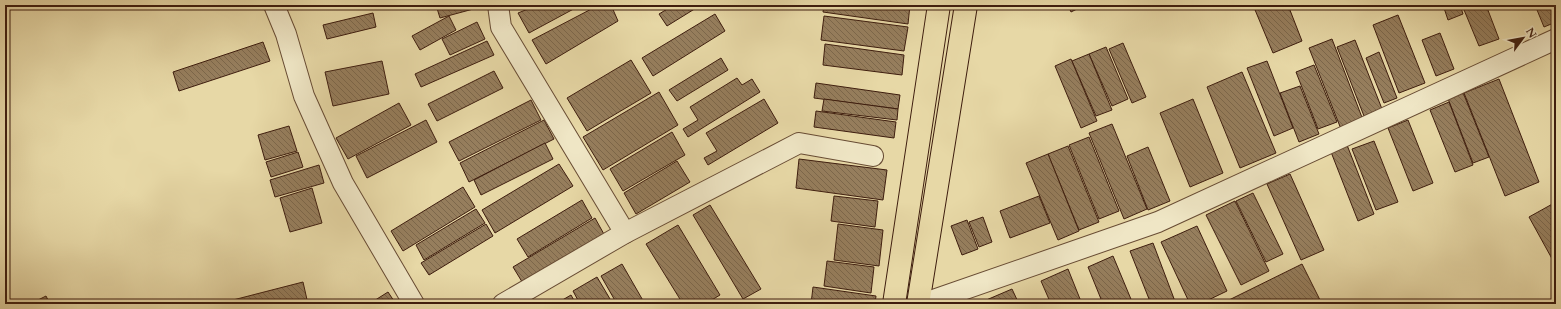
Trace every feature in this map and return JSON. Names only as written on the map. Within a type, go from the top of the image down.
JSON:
[{"type":"main road","points":[[894,304],[939,5]]},
{"type":"main road","points":[[918,304],[966,5]]},
{"type":"street","points":[[274,5],[286,34],[304,96],[343,183],[414,304]]},
{"type":"street","points":[[498,5],[502,27],[625,233]]},
{"type":"street","points":[[922,304],[1158,222],[1556,39]]},
{"type":"street","points":[[503,304],[625,233],[800,143],[873,156]]},
{"type":"building","points":[[436,5],[476,5],[477,8],[440,18]]},
{"type":"building","points":[[538,5],[581,5],[529,33],[518,13]]},
{"type":"building","points":[[599,5],[611,5],[618,21],[546,64],[532,40]]},
{"type":"building","points":[[674,5],[701,5],[667,26],[659,14]]},
{"type":"building","points":[[824,5],[910,5],[908,24],[823,12]]},
{"type":"building","points":[[1068,5],[1085,5],[1071,12]]},
{"type":"building","points":[[1253,5],[1288,5],[1302,41],[1273,53]]},
{"type":"building","points":[[1443,5],[1460,5],[1463,14],[1448,20]]},
{"type":"building","points":[[1462,5],[1486,5],[1499,39],[1479,46]]},
{"type":"building","points":[[1535,5],[1556,5],[1556,22],[1544,27]]},
{"type":"building","points":[[373,13],[376,27],[327,39],[323,25]]},
{"type":"building","points":[[715,14],[725,31],[653,76],[642,58]]},
{"type":"building","points":[[1398,15],[1425,83],[1399,93],[1373,25]]},
{"type":"building","points":[[449,16],[456,30],[420,50],[412,36]]},
{"type":"building","points":[[824,16],[908,27],[904,51],[821,40]]},
{"type":"building","points":[[477,22],[485,39],[450,55],[442,39]]},
{"type":"building","points":[[1440,33],[1454,69],[1436,76],[1422,40]]},
{"type":"building","points":[[1332,39],[1363,120],[1341,129],[1309,48]]},
{"type":"building","points":[[1355,40],[1382,109],[1364,116],[1337,47]]},
{"type":"building","points":[[487,41],[494,55],[421,87],[415,74]]},
{"type":"building","points":[[263,42],[270,61],[179,91],[173,72]]},
{"type":"building","points":[[1123,43],[1146,97],[1132,103],[1109,49]]},
{"type":"building","points":[[825,44],[904,55],[902,75],[823,65]]},
{"type":"building","points":[[1106,47],[1128,99],[1112,106],[1089,54]]},
{"type":"building","points":[[1379,52],[1397,98],[1384,103],[1366,58]]},
{"type":"building","points":[[1089,54],[1112,110],[1096,116],[1072,61]]},
{"type":"building","points":[[721,58],[728,70],[677,101],[669,90]]},
{"type":"building","points":[[1071,59],[1097,121],[1081,128],[1055,66]]},
{"type":"building","points":[[631,60],[651,93],[587,131],[567,98]]},
{"type":"building","points":[[382,61],[389,94],[333,106],[325,72]]},
{"type":"building","points":[[1267,61],[1293,128],[1274,136],[1247,68]]},
{"type":"building","points":[[1314,65],[1337,122],[1318,129],[1296,72]]},
{"type":"building","points":[[494,71],[503,88],[437,121],[428,104]]},
{"type":"building","points":[[1242,72],[1276,153],[1240,168],[1207,87]]},
{"type":"building","points":[[737,78],[742,85],[752,79],[760,92],[688,137],[683,129],[698,120],[690,107]]},
{"type":"building","points":[[1499,79],[1539,182],[1505,196],[1464,93]]},
{"type":"building","points":[[816,83],[900,95],[898,109],[814,98]]},
{"type":"building","points":[[1300,86],[1319,134],[1299,142],[1280,93]]},
{"type":"building","points":[[1462,90],[1489,157],[1473,163],[1447,96]]},
{"type":"building","points":[[659,92],[678,125],[603,170],[583,137]]},
{"type":"building","points":[[764,99],[778,123],[708,165],[704,158],[717,151],[706,133]]},
{"type":"building","points":[[824,99],[898,109],[897,120],[822,111]]},
{"type":"building","points":[[1193,99],[1223,173],[1190,187],[1160,113]]},
{"type":"building","points":[[531,100],[541,120],[459,161],[449,142]]},
{"type":"building","points":[[1449,102],[1473,165],[1455,172],[1430,110]]},
{"type":"building","points":[[399,103],[411,125],[348,159],[336,138]]},
{"type":"building","points":[[816,111],[896,122],[894,138],[814,127]]},
{"type":"building","points":[[426,120],[437,142],[367,178],[356,156]]},
{"type":"building","points":[[544,120],[554,139],[469,182],[460,163]]},
{"type":"building","points":[[1408,120],[1433,183],[1413,191],[1388,128]]},
{"type":"building","points":[[1112,124],[1147,209],[1124,219],[1089,133]]},
{"type":"building","points":[[289,126],[297,151],[265,160],[258,135]]},
{"type":"building","points":[[672,132],[685,155],[623,191],[610,169]]},
{"type":"building","points":[[1089,137],[1119,211],[1099,219],[1069,145]]},
{"type":"building","points":[[1374,141],[1398,202],[1376,210],[1352,149]]},
{"type":"building","points":[[545,143],[553,159],[481,195],[474,180]]},
{"type":"building","points":[[1347,145],[1374,214],[1358,221],[1331,152]]},
{"type":"building","points":[[1068,146],[1099,222],[1079,230],[1048,154]]},
{"type":"building","points":[[1148,147],[1170,201],[1148,210],[1127,156]]},
{"type":"building","points":[[298,152],[303,167],[271,177],[266,162]]},
{"type":"building","points":[[1048,154],[1079,231],[1058,240],[1026,163]]},
{"type":"building","points":[[799,159],[887,170],[883,200],[796,188]]},
{"type":"building","points":[[677,161],[690,182],[636,214],[624,193]]},
{"type":"building","points":[[559,164],[573,186],[495,233],[482,210]]},
{"type":"building","points":[[319,165],[324,183],[275,197],[270,180]]},
{"type":"building","points":[[1290,174],[1324,250],[1301,260],[1267,184]]},
{"type":"building","points":[[463,187],[475,207],[403,251],[391,231]]},
{"type":"building","points":[[312,188],[322,223],[290,232],[280,198]]},
{"type":"building","points":[[1253,193],[1283,254],[1266,262],[1236,201]]},
{"type":"building","points":[[834,196],[878,201],[875,227],[831,221]]},
{"type":"building","points":[[1039,196],[1050,223],[1010,238],[1000,211]]},
{"type":"building","points":[[582,200],[592,218],[528,257],[517,239]]},
{"type":"building","points":[[1235,201],[1269,271],[1241,285],[1206,215]]},
{"type":"building","points":[[1556,202],[1556,266],[1529,217]]},
{"type":"building","points":[[710,205],[761,289],[743,299],[693,215]]},
{"type":"building","points":[[476,209],[485,223],[424,260],[416,245]]},
{"type":"building","points":[[983,217],[992,242],[979,247],[969,222]]},
{"type":"building","points":[[595,218],[605,236],[524,285],[513,267]]},
{"type":"building","points":[[967,220],[978,249],[962,255],[951,226]]},
{"type":"building","points":[[486,224],[493,236],[429,275],[421,263]]},
{"type":"building","points":[[838,224],[883,230],[879,266],[834,260]]},
{"type":"building","points":[[678,225],[720,295],[705,304],[683,304],[646,244]]},
{"type":"building","points":[[1197,226],[1227,291],[1200,304],[1190,304],[1161,242]]},
{"type":"building","points":[[1153,243],[1176,304],[1151,304],[1130,251]]},
{"type":"building","points":[[1113,256],[1133,304],[1103,304],[1088,267]]},
{"type":"building","points":[[827,261],[874,267],[871,293],[824,286]]},
{"type":"building","points":[[622,264],[645,304],[617,304],[601,276]]},
{"type":"building","points":[[1302,264],[1322,304],[1231,304],[1229,300]]},
{"type":"building","points":[[1068,269],[1082,304],[1051,304],[1041,281]]},
{"type":"building","points":[[597,277],[613,304],[580,304],[573,291]]},
{"type":"building","points":[[303,282],[308,304],[234,304],[233,300]]},
{"type":"building","points":[[813,287],[876,296],[875,304],[811,304]]},
{"type":"building","points":[[1012,289],[1019,304],[977,304]]},
{"type":"building","points":[[388,292],[396,304],[369,304]]},
{"type":"building","points":[[571,295],[576,304],[560,304],[559,302]]},
{"type":"building","points":[[46,296],[50,304],[30,304]]}]
